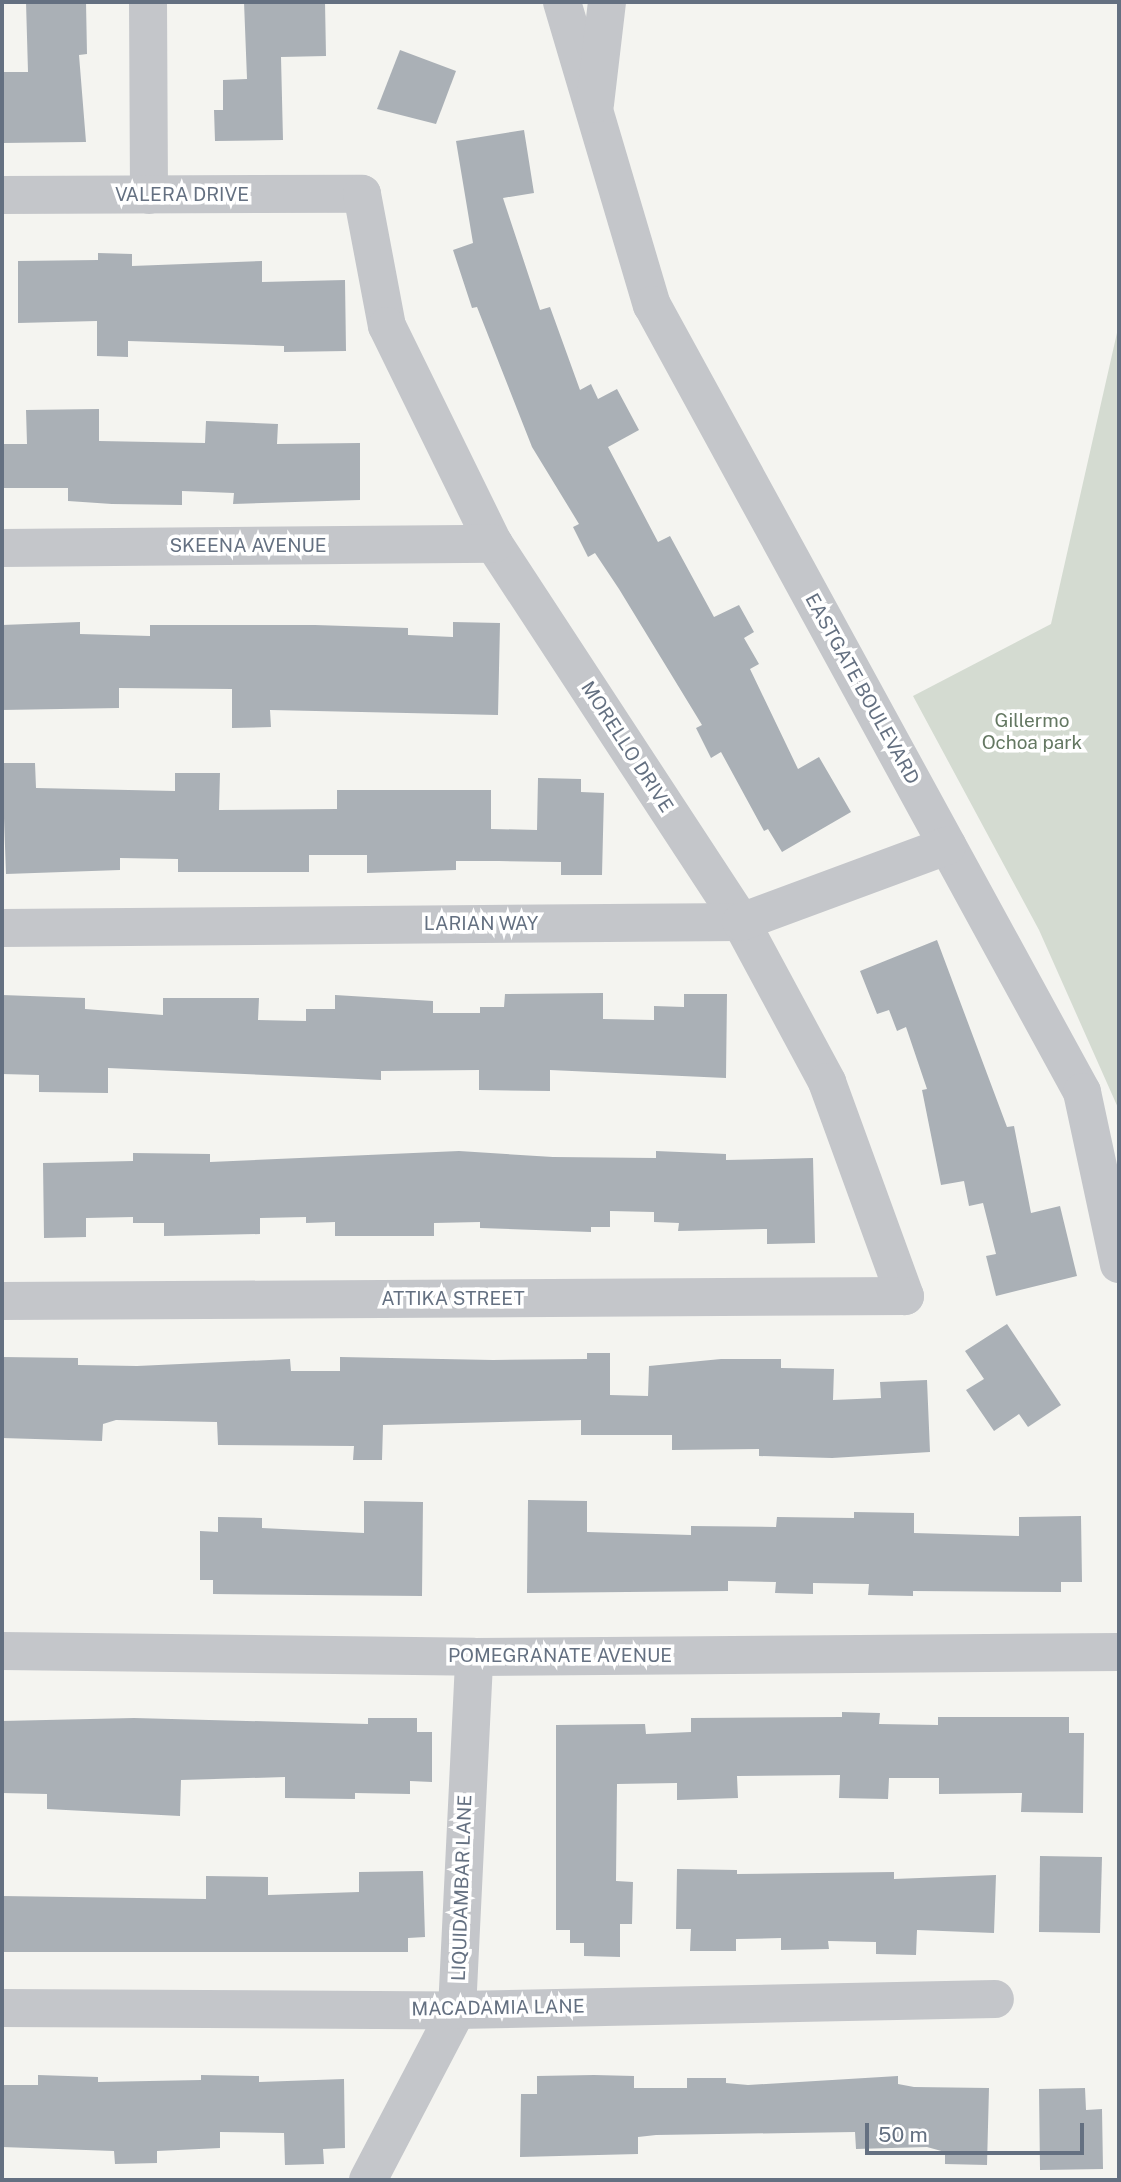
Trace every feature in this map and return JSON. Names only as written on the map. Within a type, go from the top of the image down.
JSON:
[{"type":"street","points":[[148,2],[149,195]]},
{"type":"street","name":"EASTGATE BOULEVARD","points":[[562,2],[593,116],[652,305],[1082,1092],[1119,1264]]},
{"type":"street","name":"EASTGATE BOULEVARD","points":[[593,116],[607,2]]},
{"type":"street","name":"VALERA DRIVE","points":[[2,195],[362,194]]},
{"type":"street","name":"MORELLO DRIVE","points":[[362,194],[387,326],[494,544],[741,922],[827,1082],[905,1296]]},
{"type":"street","name":"SKEENA AVENUE","points":[[2,548],[494,544]]},
{"type":"street","name":"LARIAN WAY","points":[[2,928],[741,922],[947,846]]},
{"type":"street","name":"ATTIKA STREET","points":[[2,1301],[905,1296]]},
{"type":"street","name":"POMEGRANATE AVENUE","points":[[2,1651],[474,1657],[1119,1653]]},
{"type":"street","name":"LIQUIDAMBAR LANE","points":[[368,2180],[457,2010],[474,1657]]},
{"type":"street","name":"MACADAMIA LANE","points":[[2,2008],[457,2010],[995,1998]]},
{"type":"green space","name":"Gillermo Ochoa park","points":[[1119,324],[1119,1110],[1039,930],[913,696],[1051,624]]},
{"type":"building","points":[[26,2],[86,2],[87,54],[79,55],[86,142],[2,143],[2,72],[28,72]]},
{"type":"building","points":[[244,2],[325,2],[326,56],[281,57],[283,140],[215,141],[214,110],[223,110],[223,80],[247,79]]},
{"type":"building","points":[[400,50],[456,71],[436,124],[377,109]]},
{"type":"building","points":[[524,130],[534,193],[503,198],[540,310],[550,307],[580,390],[591,384],[598,399],[617,389],[639,430],[608,447],[658,542],[670,536],[714,617],[739,605],[754,632],[744,638],[759,664],[750,669],[798,769],[819,757],[851,812],[782,852],[768,829],[764,831],[721,752],[711,758],[696,728],[702,725],[619,589],[595,553],[588,557],[573,527],[579,524],[532,447],[477,307],[472,308],[453,250],[473,243],[456,141]]},
{"type":"building","points":[[98,253],[132,254],[132,266],[262,261],[262,282],[345,280],[346,351],[284,352],[284,346],[128,341],[128,357],[97,356],[97,321],[18,323],[18,261],[98,260]]},
{"type":"building","points":[[99,409],[99,441],[205,443],[206,421],[278,424],[277,444],[360,443],[360,500],[233,504],[234,493],[182,491],[182,505],[112,504],[68,501],[68,488],[2,488],[2,444],[27,444],[26,410]]},
{"type":"building","points":[[80,622],[80,634],[150,636],[150,625],[315,625],[408,628],[408,635],[453,637],[453,622],[500,623],[498,715],[270,710],[271,727],[232,728],[232,689],[119,688],[119,708],[2,710],[2,625]]},
{"type":"building","points":[[2,763],[35,763],[36,788],[175,791],[175,773],[220,773],[219,810],[337,809],[337,790],[491,790],[491,829],[537,830],[538,778],[581,779],[581,792],[604,793],[602,875],[561,875],[561,862],[499,861],[456,861],[456,870],[367,873],[367,855],[309,855],[309,872],[178,872],[178,859],[120,858],[120,870],[6,874]]},
{"type":"building","points":[[937,940],[1007,1127],[1014,1126],[1031,1213],[1060,1206],[1077,1276],[996,1296],[986,1256],[996,1254],[983,1203],[969,1206],[964,1181],[941,1185],[922,1090],[927,1089],[906,1027],[897,1031],[889,1010],[877,1014],[860,971]]},
{"type":"building","points":[[603,993],[603,1019],[654,1020],[654,1006],[684,1007],[684,994],[727,994],[726,1078],[550,1070],[550,1091],[479,1090],[479,1070],[381,1071],[381,1080],[108,1068],[108,1093],[39,1092],[39,1075],[2,1074],[2,995],[85,998],[85,1009],[163,1015],[163,998],[259,998],[258,1020],[306,1021],[306,1009],[335,1009],[335,995],[433,1001],[433,1013],[480,1013],[480,1007],[504,1007],[505,994]]},
{"type":"building","points":[[459,1151],[553,1157],[656,1158],[656,1151],[726,1154],[726,1160],[813,1158],[815,1243],[767,1244],[767,1229],[678,1231],[679,1223],[654,1222],[654,1212],[610,1211],[610,1227],[591,1227],[591,1232],[480,1228],[480,1222],[434,1223],[434,1236],[335,1236],[335,1222],[306,1223],[306,1217],[260,1218],[260,1234],[164,1236],[164,1223],[133,1223],[133,1217],[86,1218],[86,1237],[44,1238],[43,1163],[133,1161],[133,1153],[210,1154],[210,1162]]},
{"type":"building","points":[[1007,1324],[1061,1405],[1028,1427],[1019,1414],[994,1431],[966,1390],[984,1379],[965,1351]]},
{"type":"building","points":[[587,1353],[610,1353],[610,1395],[648,1396],[649,1366],[721,1359],[781,1359],[781,1368],[834,1369],[833,1400],[881,1398],[880,1382],[927,1380],[930,1452],[832,1458],[759,1456],[759,1449],[672,1450],[672,1435],[581,1435],[581,1420],[383,1425],[382,1460],[353,1460],[354,1446],[218,1445],[217,1422],[116,1420],[103,1424],[102,1441],[2,1438],[2,1357],[78,1358],[78,1365],[137,1366],[290,1359],[291,1371],[340,1371],[340,1357],[587,1359]]},
{"type":"building","points":[[528,1500],[587,1501],[587,1532],[691,1535],[691,1526],[776,1527],[777,1517],[854,1518],[854,1512],[914,1513],[914,1533],[1019,1536],[1019,1517],[1081,1516],[1082,1582],[1061,1582],[1061,1592],[913,1591],[913,1596],[868,1595],[869,1584],[813,1583],[813,1594],[775,1593],[776,1582],[728,1581],[728,1591],[527,1593]]},
{"type":"building","points":[[364,1501],[423,1502],[422,1596],[213,1594],[213,1580],[200,1580],[200,1531],[218,1532],[218,1517],[262,1518],[262,1528],[364,1533]]},
{"type":"building","points":[[842,1712],[880,1713],[879,1724],[938,1725],[938,1717],[1069,1717],[1069,1733],[1084,1733],[1083,1813],[1021,1812],[1022,1793],[939,1794],[939,1778],[889,1778],[888,1799],[839,1798],[840,1775],[737,1776],[738,1798],[677,1800],[677,1783],[617,1784],[616,1881],[633,1882],[632,1924],[620,1924],[620,1957],[584,1956],[584,1943],[570,1943],[570,1930],[556,1930],[556,1725],[645,1724],[646,1734],[691,1732],[691,1718],[842,1717]]},
{"type":"building","points":[[134,1718],[368,1724],[368,1718],[417,1718],[417,1732],[432,1732],[432,1782],[410,1781],[410,1794],[355,1793],[355,1799],[285,1798],[285,1777],[181,1780],[180,1816],[47,1809],[47,1794],[2,1793],[2,1721]]},
{"type":"building","points":[[1040,1856],[1102,1857],[1100,1933],[1039,1932]]},
{"type":"building","points":[[677,1869],[737,1870],[737,1874],[894,1872],[894,1879],[996,1875],[994,1933],[917,1930],[916,1955],[876,1954],[876,1942],[828,1941],[829,1949],[781,1950],[781,1938],[736,1939],[736,1951],[690,1951],[691,1929],[676,1929]]},
{"type":"building","points":[[423,1871],[425,1937],[408,1938],[408,1952],[2,1952],[2,1896],[206,1899],[206,1876],[268,1877],[268,1895],[359,1892],[359,1872]]},
{"type":"building","points":[[38,2075],[98,2077],[98,2082],[201,2080],[201,2075],[259,2076],[259,2082],[344,2079],[345,2148],[323,2149],[324,2164],[285,2165],[284,2133],[220,2132],[220,2148],[157,2151],[157,2163],[115,2164],[114,2151],[2,2147],[2,2085],[38,2085]]},
{"type":"building","points":[[537,2076],[634,2076],[634,2088],[687,2088],[687,2078],[726,2078],[726,2083],[748,2085],[898,2076],[898,2084],[914,2087],[989,2088],[987,2165],[945,2164],[945,2152],[927,2147],[856,2149],[855,2132],[656,2135],[638,2137],[638,2154],[520,2157],[521,2094],[537,2094]]},
{"type":"building","points":[[1085,2088],[1086,2110],[1102,2109],[1103,2169],[1040,2170],[1039,2089]]}]
